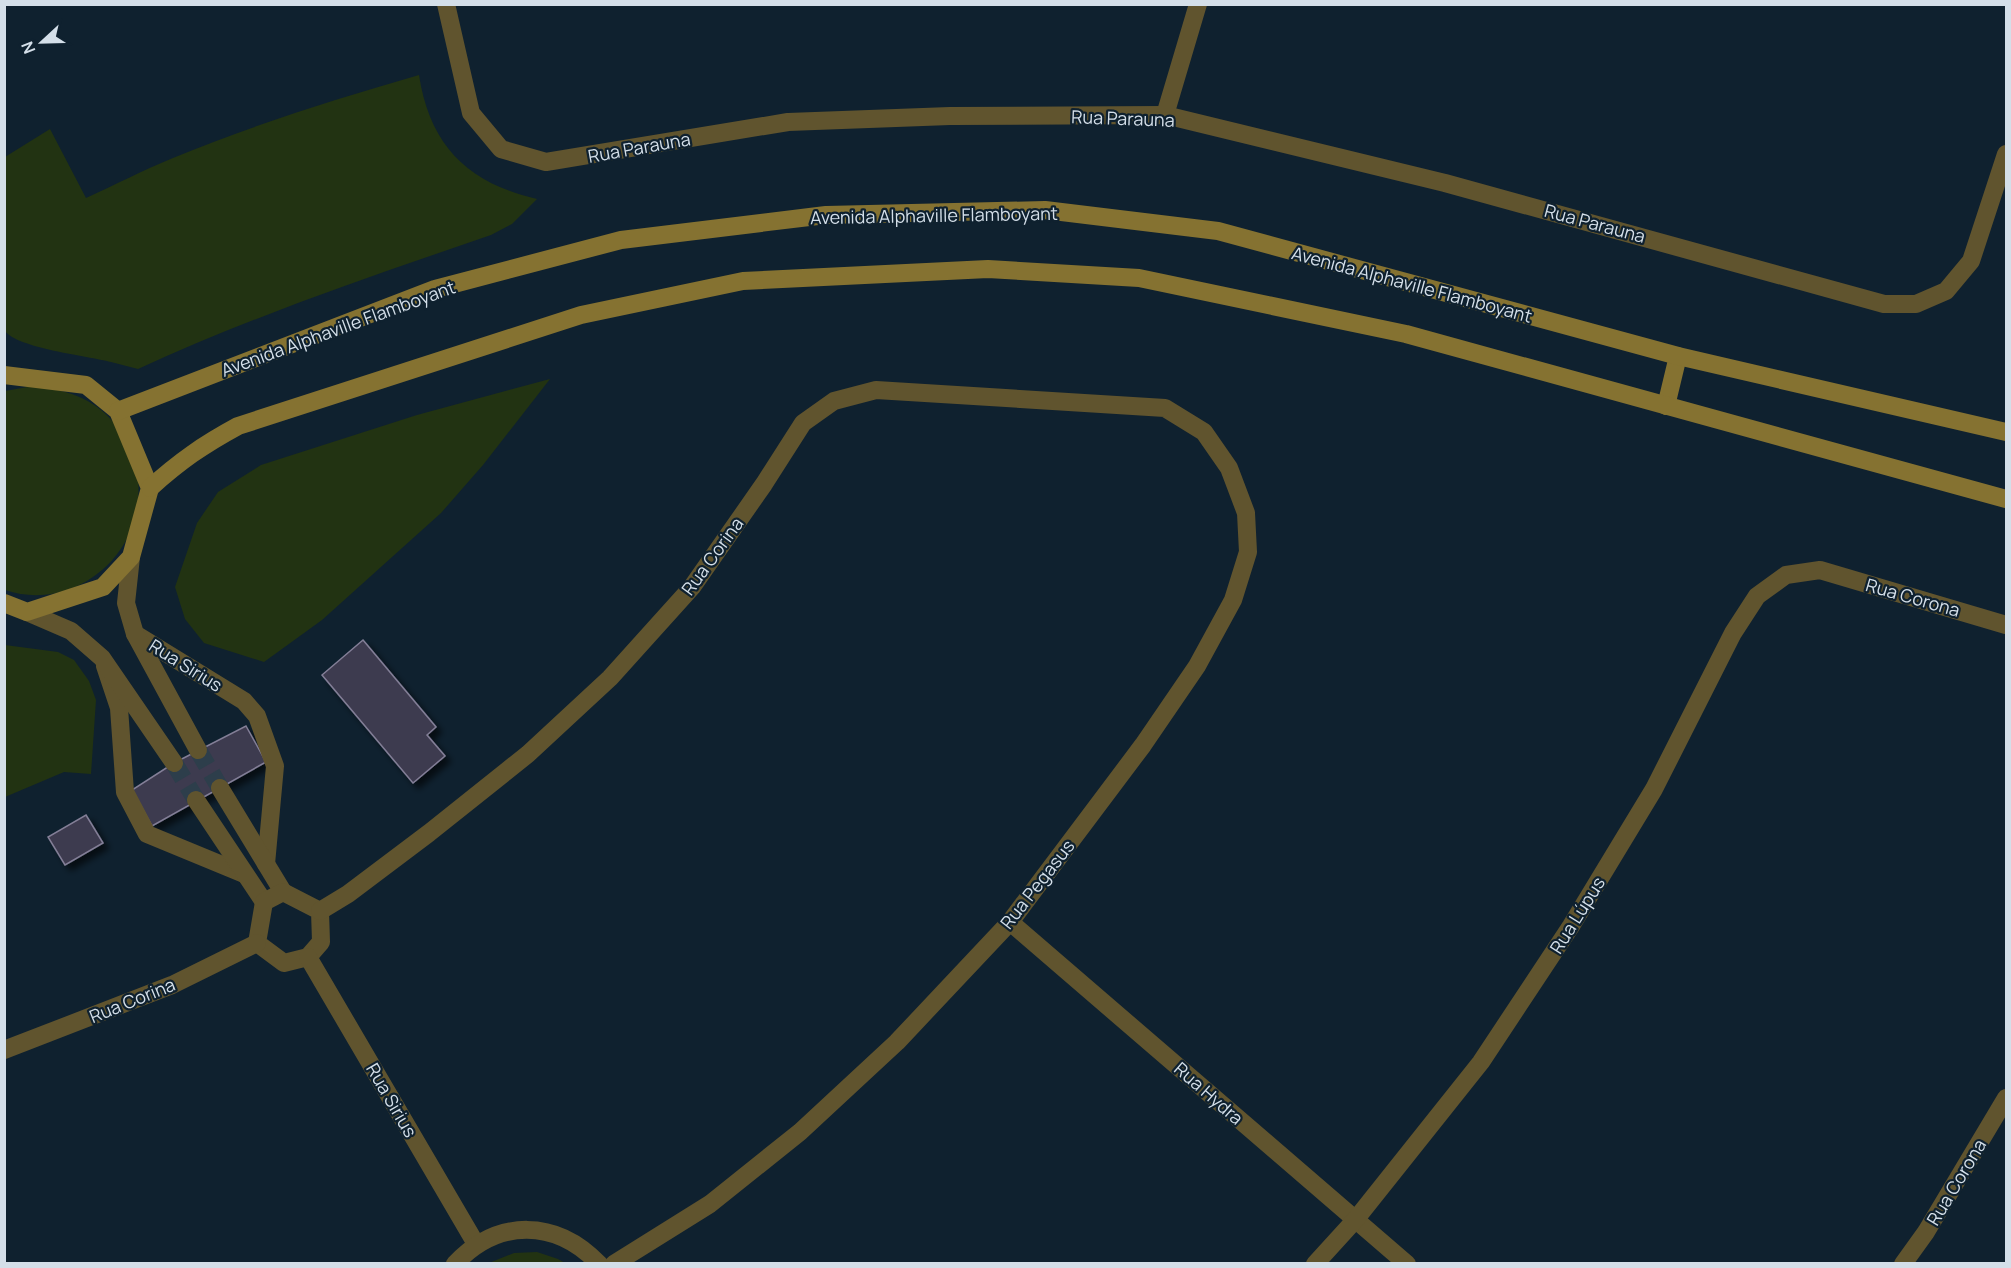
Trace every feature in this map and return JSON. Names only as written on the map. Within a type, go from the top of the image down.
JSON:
[{"type":"street","name":"Rua Parauna","points":[[446,4],[471,113],[501,148],[546,162],[788,122],[950,116],[1165,115],[1445,183],[1884,304],[1916,304],[1946,291],[1971,261],[2007,154]]},
{"type":"street","points":[[1165,115],[1198,4]]},
{"type":"street","name":"Avenida Alphaville Flamboyant","points":[[118,411],[435,290],[621,240],[826,214],[1045,210],[1218,231],[1678,356],[2007,432]]},
{"type":"street","points":[[27,612],[103,587],[131,557],[150,488],[202,445],[238,426],[581,315],[743,281],[988,269],[1139,278],[1406,334],[2007,499]]},
{"type":"street","points":[[1666,406],[1678,356]]},
{"type":"street","points":[[5,373],[86,386],[118,411],[150,488]]},
{"type":"street","name":"Rua Corina","points":[[320,911],[357,887],[510,768],[610,678],[692,587],[764,484],[803,423],[834,401],[876,390],[1166,408]]},
{"type":"street","name":"Rua Pegasus","points":[[614,1263],[710,1204],[800,1132],[897,1042],[1010,921],[1143,745],[1197,666],[1233,600],[1248,552],[1246,513],[1229,468],[1204,432],[1166,408]]},
{"type":"street","name":"Rua Sirius","points":[[131,557],[126,603],[135,634],[198,750]]},
{"type":"street","name":"Rua Corona","points":[[1820,570],[2007,625]]},
{"type":"street","name":"Rua Lúpus","points":[[1315,1263],[1356,1219],[1481,1062],[1571,926],[1654,789],[1733,633],[1757,596],[1786,575],[1820,570]]},
{"type":"street","points":[[4,603],[71,631],[102,658],[174,763]]},
{"type":"street","name":"Rua Sirius","points":[[135,634],[244,701],[257,716],[275,765],[266,864]]},
{"type":"street","points":[[102,658],[119,708],[124,792],[147,834],[244,874]]},
{"type":"street","points":[[196,800],[264,902],[257,943],[284,963],[308,957],[321,942],[320,911],[283,892],[220,788]]},
{"type":"street","points":[[264,902],[283,892]]},
{"type":"street","name":"Rua Hydra","points":[[1010,921],[1407,1263]]},
{"type":"street","name":"Rua Corina","points":[[4,1050],[172,985],[257,943]]},
{"type":"street","name":"Rua Sirius","points":[[308,957],[476,1244]]},
{"type":"street","name":"Rua Corona","points":[[1903,1263],[1926,1232],[2007,1098]]},
{"type":"street","points":[[455,1263],[476,1244],[502,1232],[531,1229],[560,1235],[584,1249],[598,1263]]},
{"type":"green space","points":[[419,75],[424,100],[432,122],[456,158],[491,183],[537,199],[512,224],[491,235],[357,281],[225,331],[138,369],[38,347],[12,337],[5,331],[5,157],[50,129],[86,198],[162,163],[234,134]]},
{"type":"green space","points":[[550,379],[483,465],[441,513],[322,620],[264,662],[204,643],[185,619],[175,587],[197,523],[218,492],[261,465],[417,415]]},
{"type":"green space","points":[[33,386],[78,396],[106,414],[117,428],[134,461],[139,492],[133,524],[123,545],[110,563],[73,588],[51,594],[28,595],[5,590],[5,391]]},
{"type":"green space","points":[[5,645],[58,652],[74,660],[89,681],[96,700],[91,774],[64,772],[5,797]]},
{"type":"green space","points":[[537,1252],[565,1263],[489,1263],[514,1253]]},
{"type":"building","points":[[363,640],[436,727],[427,735],[445,756],[413,783],[322,675]]},
{"type":"building","points":[[246,726],[266,762],[152,826],[132,790],[174,763]]},
{"type":"building","points":[[86,815],[103,843],[65,865],[48,837]]},
{"type":"tunnel","points":[[198,750],[220,788]]},
{"type":"tunnel","points":[[174,763],[196,800]]}]
